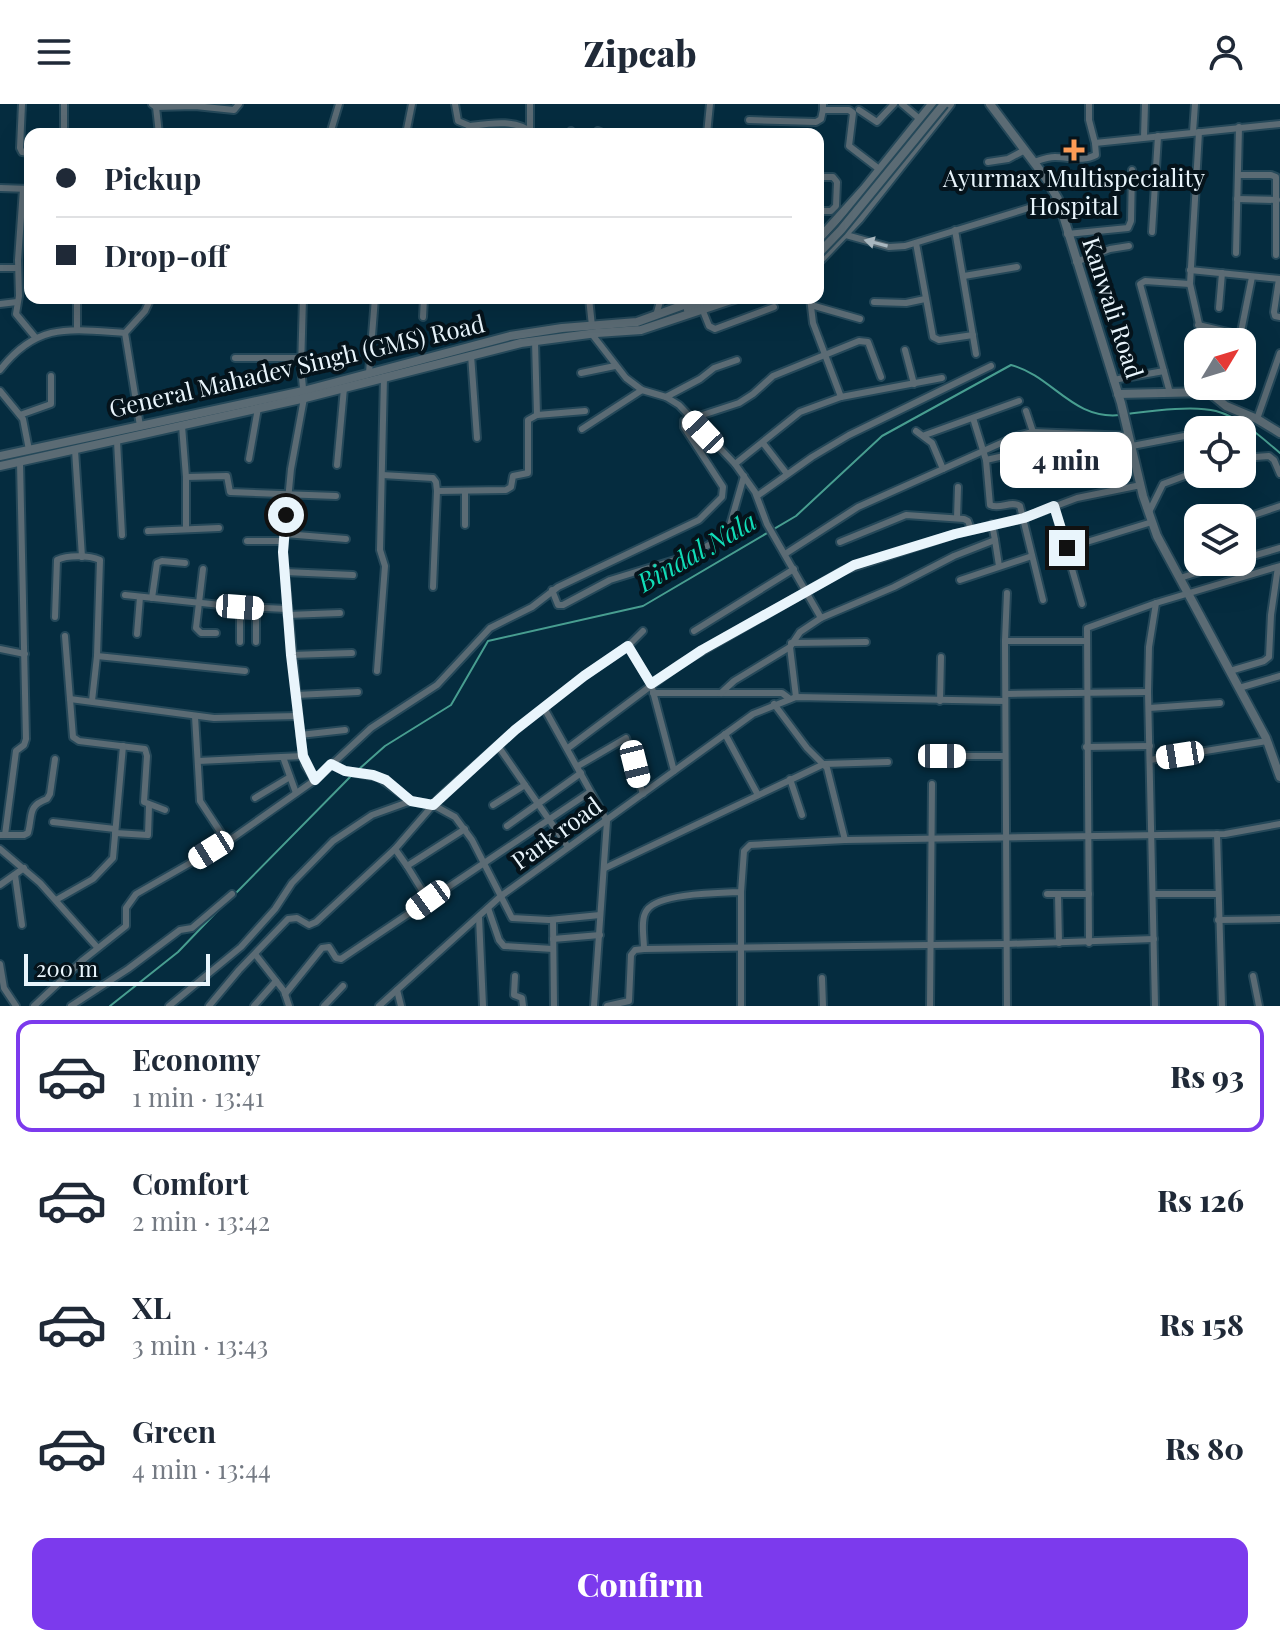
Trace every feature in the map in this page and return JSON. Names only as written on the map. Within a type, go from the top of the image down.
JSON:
[{"type":"street","points":[[22,104],[20,148],[24,152]]},
{"type":"street","points":[[64,104],[64,128]]},
{"type":"street","points":[[158,128],[154,105],[181,104],[234,110],[239,104]]},
{"type":"street","points":[[332,128],[339,104]]},
{"type":"street","points":[[407,128],[412,104]]},
{"type":"street","points":[[455,104],[458,121],[470,126],[509,124],[520,128]]},
{"type":"street","points":[[530,104],[532,128]]},
{"type":"street","points":[[708,128],[710,104]]},
{"type":"street","points":[[859,110],[877,122],[894,104]]},
{"type":"street","points":[[902,104],[932,127]]},
{"type":"street","points":[[824,233],[920,119],[938,104]]},
{"type":"street","points":[[824,241],[856,206],[938,104]]},
{"type":"street","points":[[824,248],[938,104]]},
{"type":"street","points":[[824,256],[846,235],[950,104]]},
{"type":"street","points":[[1034,162],[1051,157],[1073,159],[1096,155],[1089,104]]},
{"type":"street","points":[[1144,137],[1145,104]]},
{"type":"street","points":[[1195,104],[1190,284],[1199,328]]},
{"type":"street","name":"Kanwali Road","points":[[992,105],[1058,199],[1129,436]]},
{"type":"street","points":[[749,120],[816,122],[821,119],[823,107],[851,111],[854,116],[849,146],[879,169]]},
{"type":"street","points":[[1095,143],[1280,124]]},
{"type":"street","points":[[1236,253],[1239,127]]},
{"type":"street","points":[[905,136],[917,146]]},
{"type":"street","points":[[1152,232],[1158,136]]},
{"type":"street","points":[[988,162],[1008,159],[1025,150]]},
{"type":"street","points":[[1067,234],[1128,228],[1131,221],[1132,170]]},
{"type":"street","points":[[1238,175],[1274,175],[1276,255]]},
{"type":"street","points":[[824,176],[830,176],[837,182],[836,206],[831,211],[824,211]]},
{"type":"street","points":[[0,188],[24,189]]},
{"type":"street","points":[[846,235],[889,247],[905,246],[1058,199]]},
{"type":"street","points":[[1237,199],[1277,200]]},
{"type":"street","points":[[24,209],[16,314],[35,337]]},
{"type":"street","points":[[955,230],[976,354]]},
{"type":"street","points":[[916,243],[931,334],[935,339],[973,335]]},
{"type":"street","points":[[1076,262],[1110,249],[1129,246]]},
{"type":"street","points":[[964,276],[1017,267]]},
{"type":"street","points":[[0,268],[18,268]]},
{"type":"street","points":[[1190,270],[1279,279],[1274,312],[1275,316],[1280,317]]},
{"type":"street","points":[[1219,308],[1222,273]]},
{"type":"street","points":[[1242,328],[1252,277]]},
{"type":"street","points":[[1170,393],[1140,284],[1145,281],[1190,284]]},
{"type":"street","points":[[874,302],[906,303],[925,299]]},
{"type":"street","points":[[0,304],[17,302]]},
{"type":"street","points":[[77,304],[77,330]]},
{"type":"street","points":[[125,333],[148,304]]},
{"type":"street","points":[[303,304],[303,394],[284,538],[287,612],[300,735],[303,756],[315,780]]},
{"type":"street","points":[[369,373],[375,304]]},
{"type":"street","points":[[423,317],[424,304]]},
{"type":"street","points":[[589,304],[591,330],[615,366],[642,390],[666,397],[679,405],[744,476],[757,496],[767,524],[821,618]]},
{"type":"street","points":[[657,312],[659,304]]},
{"type":"street","name":"General Mahadev Singh (GMS) Road","points":[[634,326],[657,312],[679,304]]},
{"type":"street","points":[[634,326],[688,304]]},
{"type":"street","points":[[634,326],[702,304]]},
{"type":"street","name":"General Mahadev Singh (GMS) Road","points":[[0,456],[303,394],[369,373],[510,336],[655,326],[721,304]]},
{"type":"street","points":[[810,304],[813,323],[841,397]]},
{"type":"street","points":[[816,304],[860,319]]},
{"type":"street","points":[[703,311],[709,326],[715,329],[774,307]]},
{"type":"street","points":[[1198,325],[1207,328]]},
{"type":"street","points":[[0,466],[258,408],[303,394],[344,388],[471,355],[591,330]]},
{"type":"street","points":[[0,370],[25,344],[51,332],[125,333]]},
{"type":"street","points":[[125,333],[140,426]]},
{"type":"street","points":[[535,341],[537,415]]},
{"type":"street","points":[[34,1006],[97,947],[126,926],[126,908],[136,894],[227,842],[315,780],[371,728],[437,685],[490,628],[532,607],[552,590],[689,525],[717,504],[724,492],[723,487],[684,427],[684,421],[739,403],[773,376],[846,345],[866,341],[881,377]]},
{"type":"street","points":[[905,350],[914,384]]},
{"type":"street","points":[[1257,419],[1280,353]]},
{"type":"street","points":[[471,355],[477,438]]},
{"type":"street","points":[[235,358],[302,358]]},
{"type":"street","points":[[666,397],[700,379],[710,370],[737,360]]},
{"type":"street","points":[[581,373],[615,366]]},
{"type":"street","points":[[757,496],[812,457],[884,416],[991,366]]},
{"type":"street","points":[[1113,380],[1164,371]]},
{"type":"street","points":[[20,415],[51,404],[51,376]]},
{"type":"street","points":[[377,671],[385,566],[380,550],[384,377]]},
{"type":"street","points":[[735,464],[800,412],[841,397],[942,378]]},
{"type":"street","points":[[337,465],[344,388]]},
{"type":"street","points":[[582,429],[642,390]]},
{"type":"street","points":[[0,391],[20,415],[29,450]]},
{"type":"street","points":[[1120,399],[1184,393]]},
{"type":"street","points":[[1221,400],[1226,406],[1280,433]]},
{"type":"street","points":[[925,435],[1019,401]]},
{"type":"street","points":[[249,459],[258,408]]},
{"type":"street","points":[[437,491],[506,490],[511,487],[513,476],[528,473],[528,420],[537,415],[585,411]]},
{"type":"street","points":[[1026,411],[1033,432]]},
{"type":"street","points":[[973,418],[986,460],[990,505],[1019,504],[1043,600]]},
{"type":"street","points":[[182,426],[186,529]]},
{"type":"street","points":[[916,431],[932,443],[943,469]]},
{"type":"street","points":[[785,554],[858,507],[983,450],[1033,432],[1129,436],[1152,522],[1268,745],[1280,777]]},
{"type":"street","points":[[986,460],[1039,448],[1043,434]]},
{"type":"street","points":[[1132,446],[1184,436]]},
{"type":"street","points":[[117,441],[122,535]]},
{"type":"street","points":[[763,443],[787,474]]},
{"type":"street","points":[[75,450],[82,557]]},
{"type":"street","points":[[1256,458],[1272,457],[1280,474]]},
{"type":"street","points":[[20,462],[26,739],[16,751],[3,835],[28,833],[35,804],[45,801],[50,794],[55,759]]},
{"type":"street","points":[[382,475],[431,477],[436,480],[433,587]]},
{"type":"street","points":[[186,477],[227,476],[230,492],[336,496]]},
{"type":"street","points":[[552,590],[558,605],[563,605],[610,580],[700,551],[730,525],[744,476]]},
{"type":"street","points":[[1149,512],[1163,484],[1184,476]]},
{"type":"street","points":[[568,748],[651,684],[702,650],[854,565],[971,529],[1024,518],[1102,491],[1141,485]]},
{"type":"street","points":[[957,518],[958,487]]},
{"type":"street","points":[[465,491],[465,525]]},
{"type":"street","points":[[1054,506],[1082,604]]},
{"type":"street","points":[[1256,514],[1280,506]]},
{"type":"street","points":[[840,542],[906,515],[966,519],[971,529]]},
{"type":"street","points":[[1067,548],[1152,522]]},
{"type":"street","points":[[992,524],[999,566]]},
{"type":"street","points":[[148,531],[219,528]]},
{"type":"street","points":[[247,541],[346,539]]},
{"type":"street","points":[[721,693],[734,681],[790,645],[795,636],[821,618],[995,540]]},
{"type":"street","points":[[1256,555],[1280,548]]},
{"type":"street","points":[[960,580],[1032,556]]},
{"type":"street","points":[[55,617],[57,560],[98,558],[101,563],[92,701]]},
{"type":"street","points":[[152,598],[157,563],[185,563]]},
{"type":"street","points":[[1089,943],[1085,641],[1089,626],[1279,567],[1267,659],[1230,671]]},
{"type":"street","points":[[203,569],[197,630],[216,633]]},
{"type":"street","points":[[694,631],[794,569]]},
{"type":"street","points":[[285,572],[353,575]]},
{"type":"street","points":[[1180,578],[1185,576]]},
{"type":"street","points":[[1007,593],[1004,840],[1007,1006]]},
{"type":"street","points":[[125,595],[287,612],[340,613]]},
{"type":"street","points":[[137,634],[140,597]]},
{"type":"street","points":[[1155,1006],[1148,692],[1149,647],[1156,603]]},
{"type":"street","points":[[240,607],[240,642]]},
{"type":"street","points":[[256,608],[256,642]]},
{"type":"street","points":[[1271,629],[1280,631]]},
{"type":"street","points":[[209,1006],[288,919],[297,918],[309,925],[316,922],[395,849],[433,805],[498,746],[628,646],[643,631]]},
{"type":"street","points":[[53,822],[148,835],[149,806],[144,799],[147,751],[141,746],[75,740],[71,732],[65,636]]},
{"type":"street","points":[[1005,641],[1085,641]]},
{"type":"street","points":[[790,645],[866,642]]},
{"type":"street","points":[[653,693],[782,693],[793,698],[790,645]]},
{"type":"street","points":[[628,646],[651,684],[674,771]]},
{"type":"street","points":[[0,649],[25,654]]},
{"type":"street","points":[[291,655],[352,653]]},
{"type":"street","points":[[97,656],[245,671]]},
{"type":"street","points":[[940,701],[941,657]]},
{"type":"street","points":[[1239,688],[1280,676]]},
{"type":"street","points":[[296,695],[358,692]]},
{"type":"street","name":"Park road","points":[[379,1006],[501,896],[753,714],[774,704],[793,698],[940,701],[1085,692],[1148,692]]},
{"type":"street","points":[[70,699],[214,718],[298,716]]},
{"type":"street","points":[[1149,708],[1220,703]]},
{"type":"street","points":[[774,704],[807,748],[824,764],[845,840]]},
{"type":"street","points":[[544,708],[607,821],[594,1006]]},
{"type":"street","points":[[195,716],[200,801],[227,842]]},
{"type":"street","points":[[300,735],[345,730]]},
{"type":"street","points":[[725,734],[758,795]]},
{"type":"street","points":[[507,826],[580,770],[627,739],[643,794]]},
{"type":"street","points":[[1150,760],[1280,745]]},
{"type":"street","points":[[56,900],[93,879],[111,863],[115,853],[123,746]]},
{"type":"street","points":[[498,746],[568,847]]},
{"type":"street","points":[[1086,747],[1150,746]]},
{"type":"street","points":[[198,761],[303,756]]},
{"type":"street","points":[[942,756],[1005,756]]},
{"type":"street","points":[[283,757],[296,793]]},
{"type":"street","points":[[605,868],[824,764],[888,762]]},
{"type":"street","points":[[331,764],[386,780],[411,801],[433,805],[455,817],[465,829],[512,918],[553,920],[600,915]]},
{"type":"street","points":[[255,798],[290,777]]},
{"type":"street","points":[[790,779],[802,815]]},
{"type":"street","points":[[930,1006],[932,784]]},
{"type":"street","points":[[493,805],[525,785]]},
{"type":"street","points":[[285,994],[322,948],[329,947],[336,958],[341,959],[590,792]]},
{"type":"street","points":[[169,1006],[241,947],[275,909],[292,883],[333,841],[372,815],[411,801]]},
{"type":"street","points":[[149,806],[165,810]]},
{"type":"street","points":[[741,1006],[741,892],[744,851],[750,845],[845,840],[1004,840],[1217,834],[1280,824]]},
{"type":"street","points":[[407,866],[465,829]]},
{"type":"street","points":[[1217,834],[1222,1006]]},
{"type":"street","points":[[0,849],[56,900],[97,947]]},
{"type":"street","points":[[395,849],[428,900]]},
{"type":"street","points":[[0,885],[24,868]]},
{"type":"street","points":[[15,875],[22,925]]},
{"type":"street","points":[[644,949],[644,917],[653,905],[672,898],[741,892]]},
{"type":"street","points":[[71,1006],[180,930],[192,928],[232,894]]},
{"type":"street","points":[[1047,894],[1089,894]]},
{"type":"street","points":[[1058,894],[1059,943]]},
{"type":"street","points":[[1153,894],[1218,894]]},
{"type":"street","points":[[488,908],[504,946],[553,949]]},
{"type":"street","points":[[479,917],[483,1006]]},
{"type":"street","points":[[1218,920],[1280,919]]},
{"type":"street","points":[[553,920],[554,1006]]},
{"type":"street","points":[[553,939],[600,935]]},
{"type":"street","points":[[607,1006],[629,1001],[631,955],[635,950],[1089,943],[1154,939]]},
{"type":"street","points":[[255,954],[285,994],[289,1006]]},
{"type":"street","points":[[0,964],[4,988],[16,1006]]},
{"type":"street","points":[[515,976],[514,995],[523,999],[523,1006]]},
{"type":"street","points":[[1253,976],[1259,1006]]},
{"type":"street","points":[[822,978],[823,1006]]},
{"type":"street","points":[[254,1006],[276,981]]},
{"type":"street","points":[[324,1006],[343,986]]},
{"type":"street","points":[[397,990],[401,1006]]},
{"type":"waterway","name":"Bindal Nala","points":[[358,770],[385,746],[451,705],[488,641],[643,606],[796,516],[882,436],[1011,365],[1039,378],[1089,411],[1120,415]]},
{"type":"waterway","name":"Bindal Nala","points":[[1127,414],[1184,409],[1216,411],[1242,423],[1280,453]]},
{"type":"waterway","name":"Bindal Nala","points":[[234,895],[353,774]]},
{"type":"waterway","name":"Bindal Nala","points":[[110,1006],[178,952],[226,902]]},
{"type":"place","name":"Ayurmax Multispeciality Hospital","points":[[1074,150]]},
{"type":"route","points":[[286,515],[283,552],[287,615],[301,742],[309,773],[315,780],[331,764],[340,770],[386,780],[411,801],[433,805],[515,730],[628,646],[651,684],[702,650],[854,565],[955,534],[1024,518],[1054,506],[1067,548]]}]
